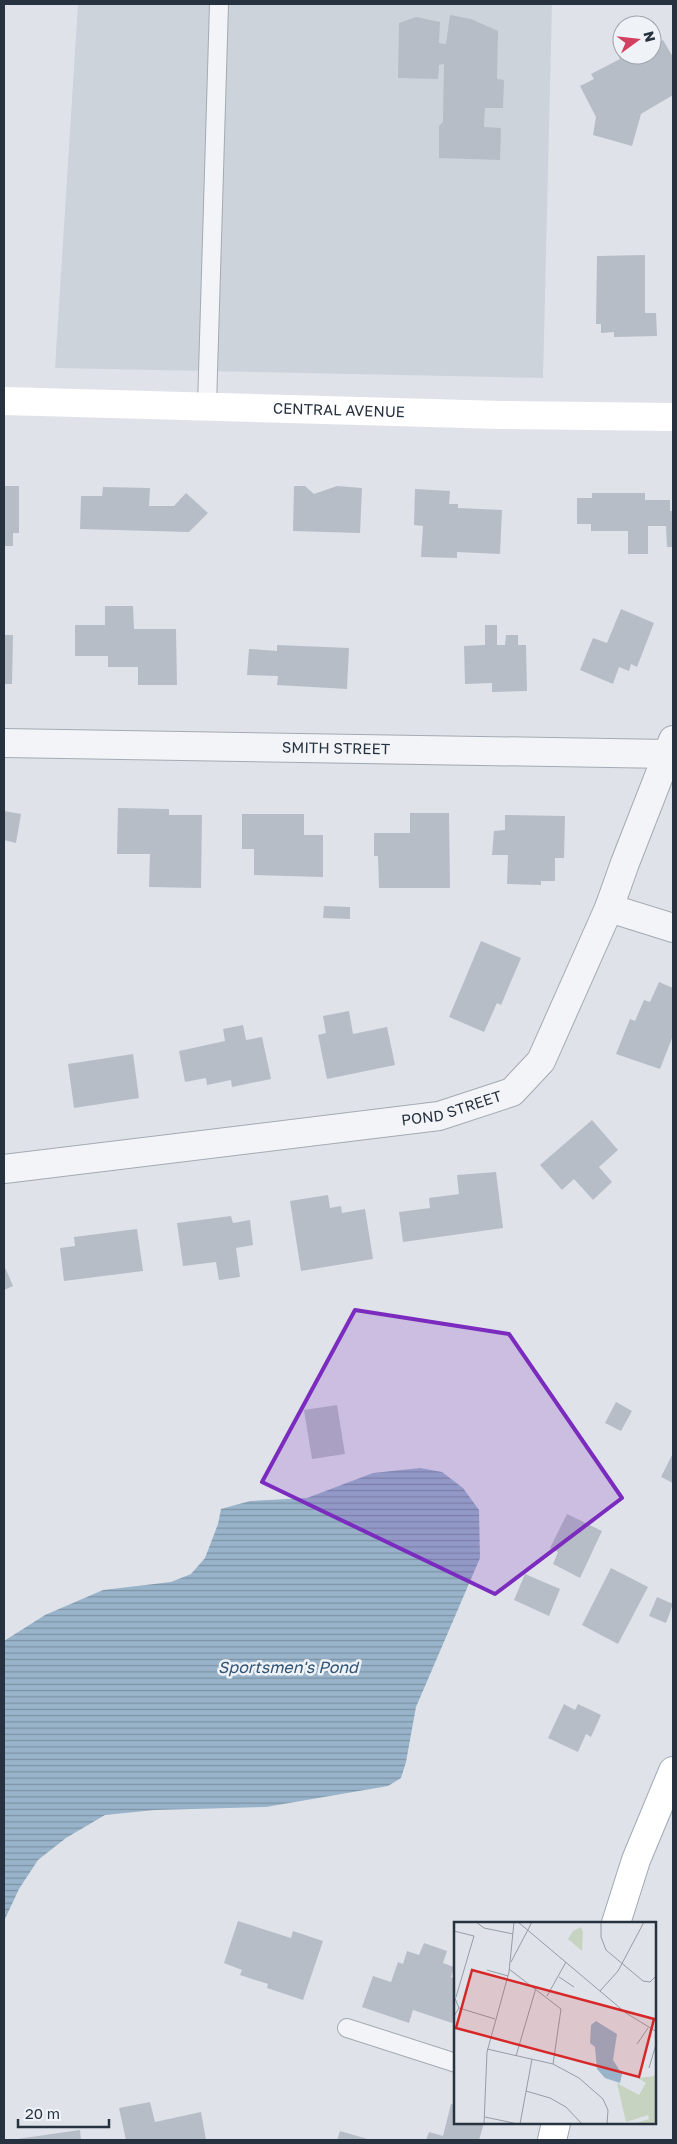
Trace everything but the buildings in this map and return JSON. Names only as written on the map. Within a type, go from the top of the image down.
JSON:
[{"type":"main road","name":"CENTRAL AVENUE","points":[[4,401],[501,415],[673,417]]},
{"type":"main road","points":[[616,1922],[636,1860],[673,1771]]},
{"type":"main road","points":[[552,2140],[556,2124]]},
{"type":"street","name":"SMITH STREET","points":[[4,743],[671,747]]},
{"type":"street","name":"POND STREET","points":[[4,1169],[439,1116],[512,1092],[541,1061],[609,908],[671,747]]},
{"type":"street","points":[[609,908],[673,928]]},
{"type":"lane","points":[[207,406],[218,4]]},
{"type":"lane","points":[[346,2028],[454,2062]]},
{"type":"highlighted area","points":[[355,1310],[509,1334],[622,1498],[495,1594],[262,1482]]},
{"type":"shaded area","points":[[78,4],[552,4],[543,378],[55,368]]},
{"type":"water","name":"Sportsmen's Pond","points":[[420,1468],[442,1472],[463,1488],[479,1510],[480,1558],[416,1707],[406,1762],[401,1778],[388,1786],[266,1807],[155,1810],[105,1815],[66,1838],[38,1860],[19,1889],[4,1921],[4,1641],[45,1615],[103,1590],[171,1582],[191,1574],[205,1558],[218,1524],[221,1509],[250,1501],[307,1498],[373,1473]]}]
